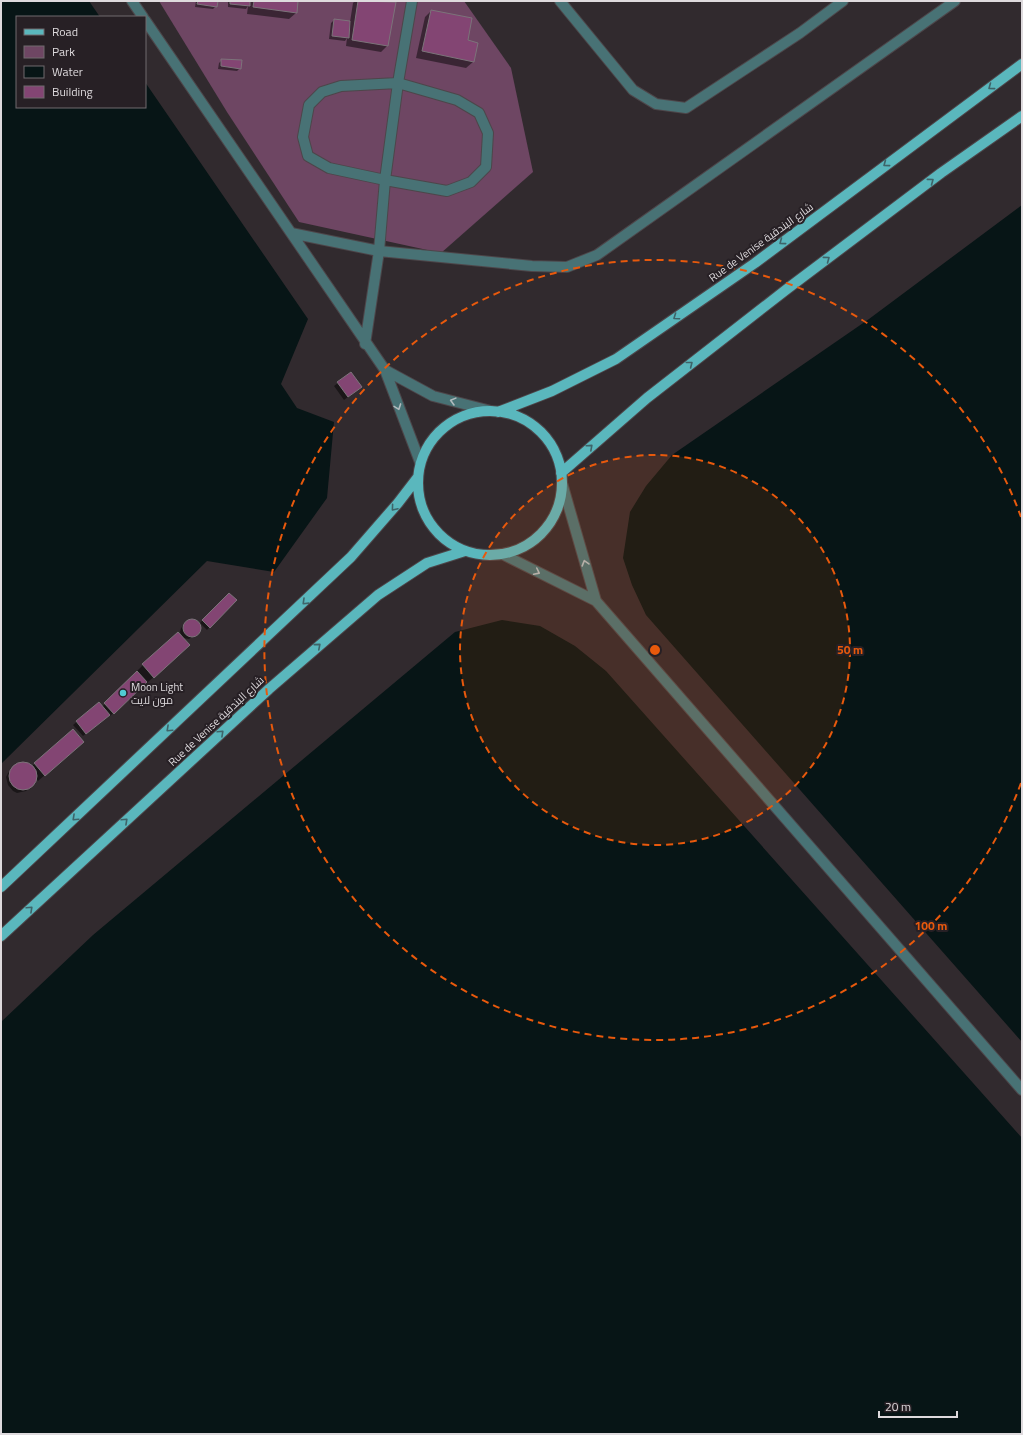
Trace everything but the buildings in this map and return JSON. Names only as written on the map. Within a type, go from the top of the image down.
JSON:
[{"type":"main road","name":"Rue de Venise شارع البندقية","points":[[494,412],[552,391],[616,359],[755,263],[1022,64]]},
{"type":"main road","points":[[562,478],[647,398],[787,289],[941,173],[1022,116]]},
{"type":"main road","points":[[494,412],[513,415],[528,422],[540,432],[550,444],[558,458],[562,478],[560,503],[552,522],[539,537],[522,548],[502,554],[483,555],[465,551],[444,540],[429,522],[419,500],[418,476],[420,462],[430,441],[447,425],[468,414],[494,412]]},
{"type":"main road","points":[[1,887],[351,557],[398,503],[418,476]]},
{"type":"main road","name":"Rue de Venise شارع البندقية","points":[[1,936],[268,689],[378,595],[427,563],[465,551]]},
{"type":"street","points":[[132,1],[142,16]]},
{"type":"street","points":[[365,344],[379,251],[385,180],[398,83],[412,1]]},
{"type":"street","points":[[560,1],[633,90],[656,104],[686,108],[800,33],[843,1]]},
{"type":"street","points":[[291,233],[379,251],[532,266],[567,267],[598,255],[955,1]]},
{"type":"street","points":[[146,21],[365,344],[385,370],[420,462]]},
{"type":"street","points":[[398,83],[457,100],[479,112],[488,133],[486,167],[471,182],[447,191],[385,180],[329,168],[308,156],[303,137],[309,105],[322,92],[341,86],[398,83]]},
{"type":"street","points":[[385,370],[433,396],[494,412]]},
{"type":"street","points":[[562,478],[596,601]]},
{"type":"street","points":[[502,554],[596,601],[1022,1090]]},
{"type":"green space","points":[[159,1],[464,1],[511,68],[533,172],[441,253],[299,222],[227,112]]},
{"type":"water","points":[[1,1],[89,1],[99,16],[16,16],[16,108],[146,108],[146,83],[308,319],[281,384],[297,408],[334,422],[327,498],[274,572],[207,561],[1,764]]},
{"type":"water","points":[[1022,205],[1022,1042],[646,615],[632,585],[623,558],[630,512],[646,486],[672,455],[869,319]]},
{"type":"water","points":[[502,620],[540,626],[575,646],[606,671],[1022,1138],[1022,1434],[1,1434],[1,1022],[93,935],[455,632]]},
{"type":"place","name":"Moon Light مون لايت","points":[[123,693]]}]
